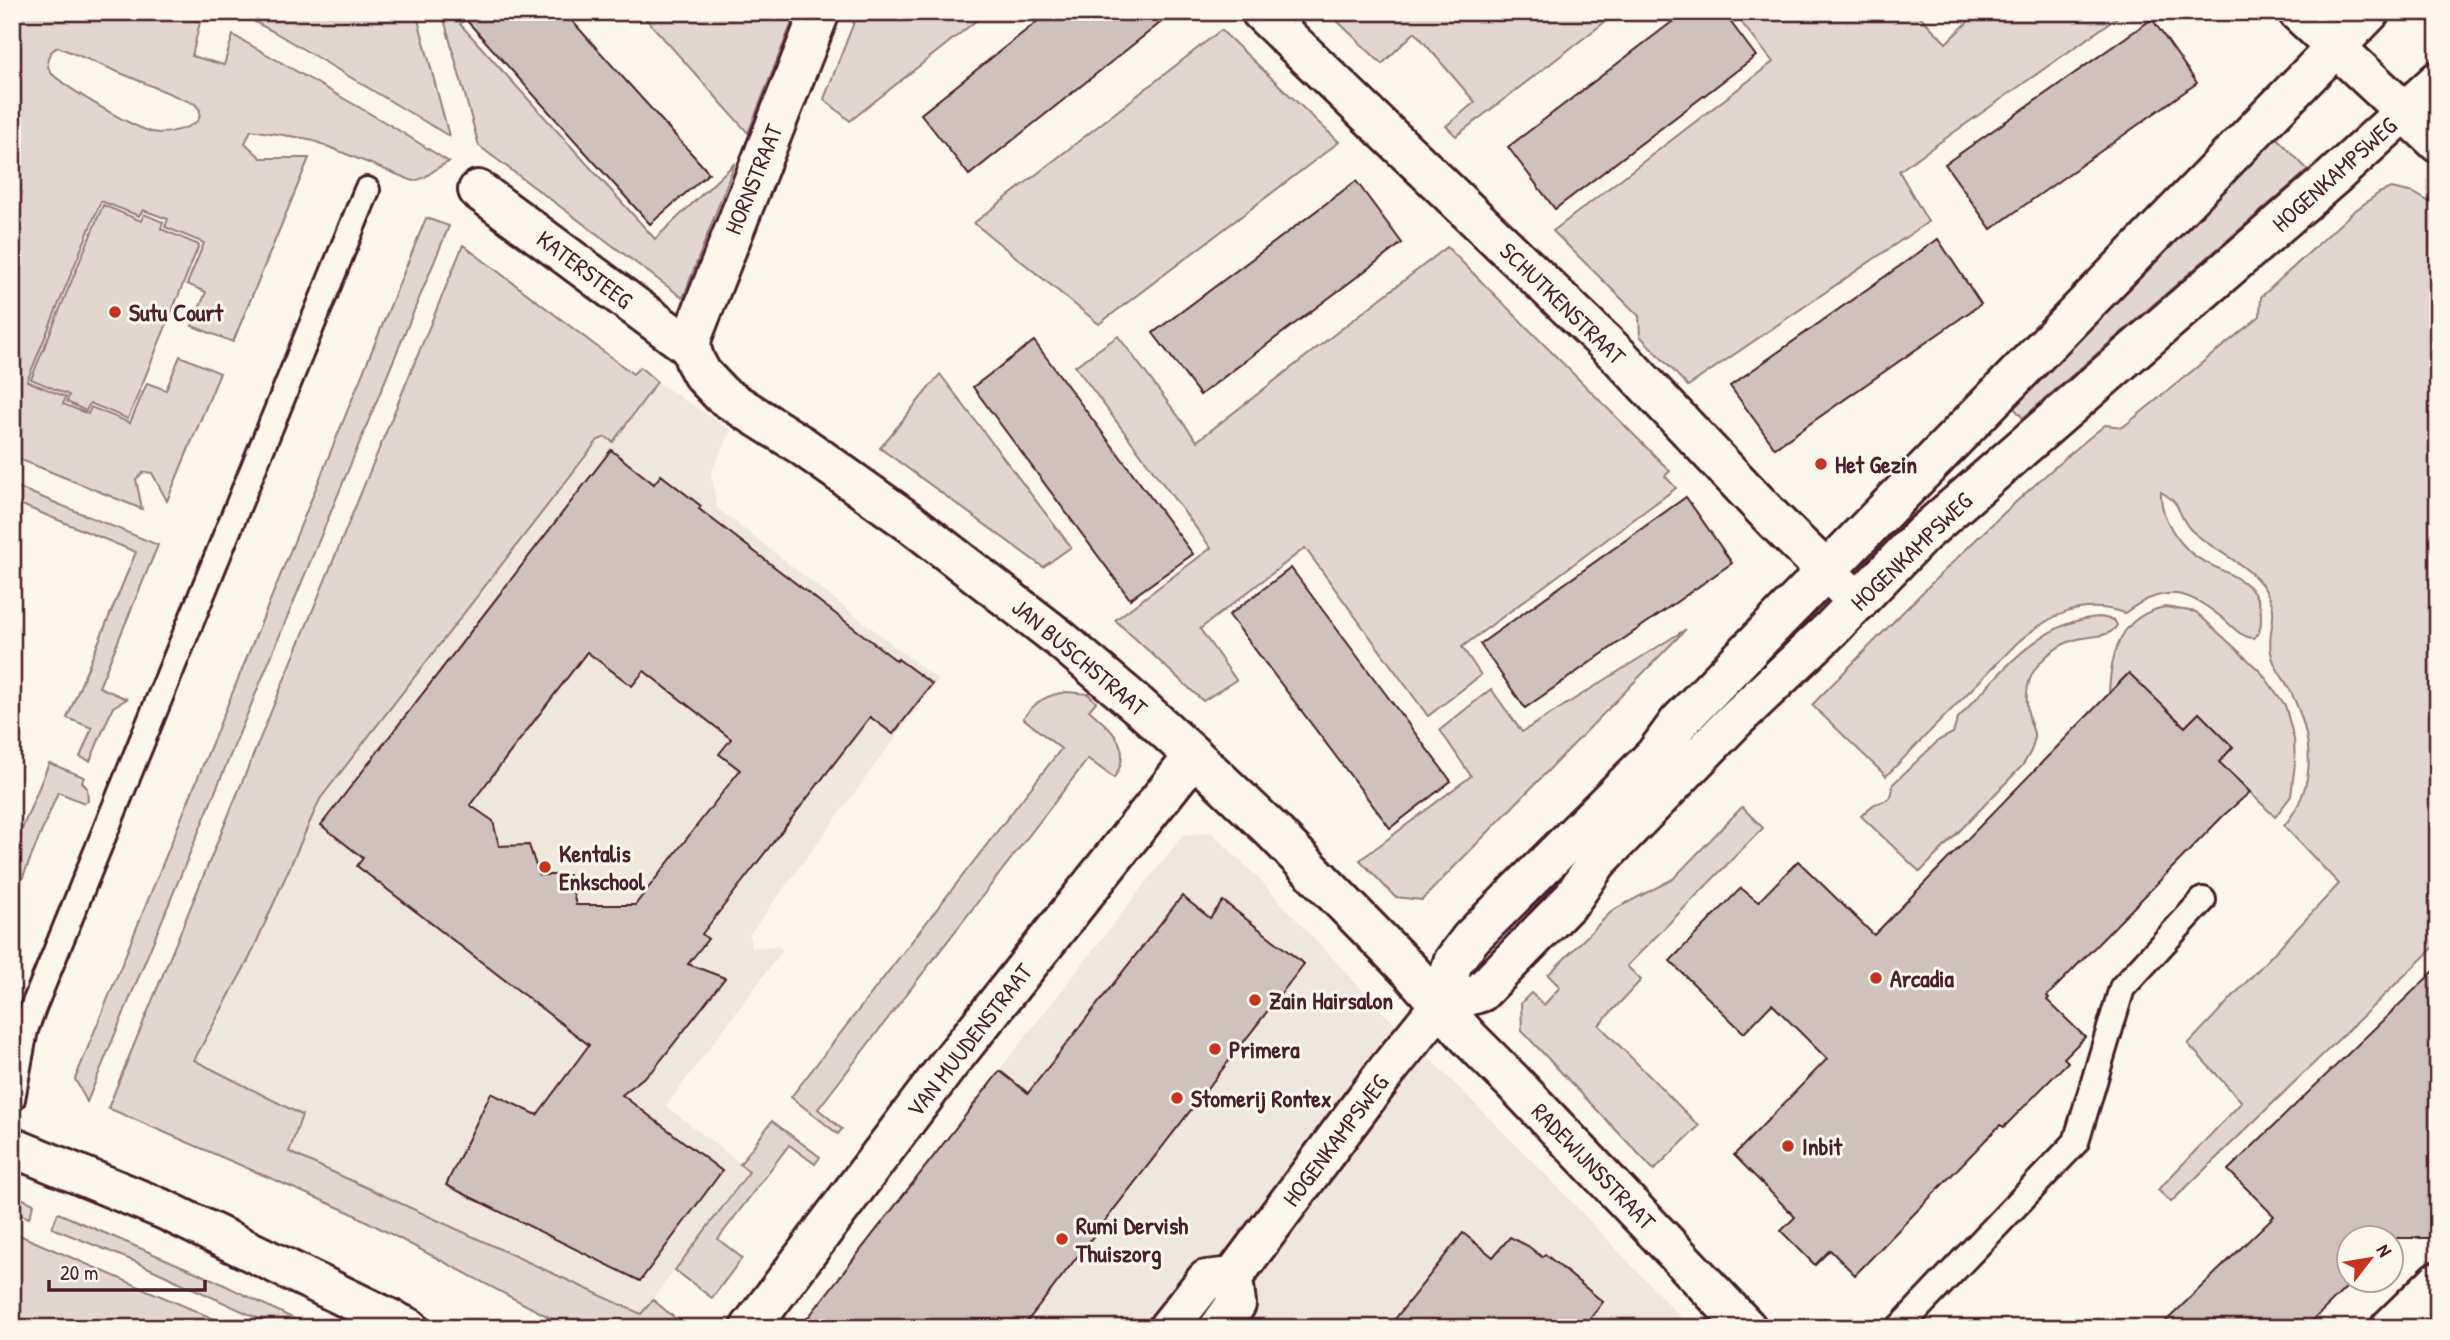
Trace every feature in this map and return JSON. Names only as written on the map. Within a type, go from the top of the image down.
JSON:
[{"type":"street","name":"HORNSTRAAT","points":[[691,348],[704,303],[820,12]]},
{"type":"street","name":"SCHUTKENSTRAAT","points":[[1261,12],[1620,357],[1858,602]]},
{"type":"street","points":[[2298,12],[2438,143]]},
{"type":"street","name":"HOGENKAMPSWEG","points":[[1233,1278],[1385,1073],[1440,1005],[1453,962],[1471,939],[1654,755],[1679,722],[2370,12]]},
{"type":"street","name":"HOGENKAMPSWEG","points":[[1440,1005],[1481,992],[1572,899],[1597,862],[1735,720],[1858,602],[1932,526],[2333,177],[2438,81]]},
{"type":"street","name":"KATERSTEEG","points":[[478,190],[691,348]]},
{"type":"street","name":"JAN BUSCHSTRAAT","points":[[691,348],[702,374],[722,396],[812,452],[922,532],[1059,638],[1139,706],[1338,897],[1440,1005]]},
{"type":"street","name":"VAN MUUDENSTRAAT","points":[[750,1328],[945,1069],[1194,756]]},
{"type":"street","name":"RADEWIJNSSTRAAT","points":[[1440,1005],[1747,1328]]},
{"type":"street","points":[[12,1147],[165,1210],[409,1328]]},
{"type":"street","points":[[1168,1328],[1206,1280],[1233,1278],[1236,1304],[1219,1328]]},
{"type":"street","points":[[2390,1328],[2438,1281]]},
{"type":"lane","points":[[12,1099],[19,1028],[368,190]]},
{"type":"lane","points":[[1899,1328],[2076,1142],[2122,988],[2203,900]]},
{"type":"shaded area","points":[[12,12],[169,12],[200,22],[192,56],[224,65],[233,35],[449,162],[424,178],[413,181],[309,139],[251,130],[245,143],[261,158],[309,158],[233,342],[192,326],[206,292],[187,284],[204,243],[165,227],[168,219],[143,210],[139,216],[101,201],[27,381],[66,397],[63,404],[88,414],[91,407],[130,423],[147,383],[166,390],[180,356],[220,373],[167,501],[152,473],[144,472],[136,479],[142,509],[12,456]],"holes":[[[58,47],[195,104],[200,110],[199,119],[191,125],[169,132],[149,131],[103,108],[58,79],[50,72],[48,57]]]},
{"type":"shaded area","points":[[236,12],[416,12],[449,136],[276,33]]},
{"type":"shaded area","points":[[442,12],[473,12],[460,24],[655,239],[735,163],[683,298],[479,146]]},
{"type":"shaded area","points":[[640,12],[796,12],[748,133]]},
{"type":"shaded area","points":[[858,12],[987,12],[850,121],[824,99]]},
{"type":"shaded area","points":[[1328,12],[1618,12],[1456,136],[1446,126],[1475,102],[1415,32],[1382,64]]},
{"type":"shaded area","points":[[1733,12],[1916,12],[1946,43],[1978,12],[2125,12],[1899,171],[1928,222],[1688,386],[1640,336],[1639,316],[1553,231],[1773,62]]},
{"type":"shaded area","points":[[1221,30],[1339,142],[1099,324],[974,223]]},
{"type":"shaded area","points":[[2276,137],[2308,170],[2023,418],[2013,407]]},
{"type":"shaded area","points":[[2391,188],[2414,193],[2438,207],[2438,588],[2431,610],[2438,612],[2438,943],[2171,1202],[2158,1190],[2242,1102],[2188,1044],[2339,884],[2284,826],[2303,793],[2309,760],[2304,725],[2298,707],[2272,657],[2272,604],[2262,585],[2246,569],[2190,529],[2176,504],[2161,492],[2165,515],[2172,530],[2187,549],[2208,564],[2244,583],[2253,592],[2259,604],[2261,619],[2260,629],[2254,638],[2239,633],[2202,603],[2178,594],[2153,597],[2125,613],[2095,608],[2067,612],[2042,624],[2017,643],[1886,776],[1812,705],[1954,560],[2066,457],[2105,425],[2123,427],[2260,316],[2261,297],[2353,212],[2379,193]]},
{"type":"shaded area","name":"Sutu Court","points":[[103,205],[141,221],[144,214],[163,222],[161,229],[199,245],[128,419],[90,403],[86,411],[67,402],[69,395],[31,379]]},
{"type":"shaded area","points":[[426,218],[449,226],[87,1102],[75,1079]]},
{"type":"shaded area","points":[[463,245],[633,374],[640,367],[657,382],[613,442],[606,437],[598,440],[320,799],[249,959],[194,1060],[302,1115],[289,1152],[641,1314],[653,1300],[687,1328],[591,1328],[586,1324],[562,1324],[349,1212],[108,1108]]},
{"type":"shaded area","points":[[1447,247],[1670,471],[1665,476],[1676,488],[1462,647],[1481,675],[1428,716],[1305,548],[1200,629],[1236,680],[1203,701],[1115,620],[1211,548],[1075,366],[1118,336],[1197,441]]},
{"type":"shaded area","points":[[940,374],[1071,547],[1043,567],[880,448]]},
{"type":"shaded area","name":"Kentalis Enkschool","points":[[657,382],[731,430],[711,473],[717,508],[938,680],[750,934],[751,948],[777,946],[783,950],[666,1106],[750,1171],[641,1314],[288,1151],[194,1060],[249,959],[320,799],[598,440],[606,437],[614,441]]},
{"type":"shaded area","points":[[12,485],[158,545],[99,687],[127,699],[113,707],[90,761],[80,757],[92,728],[67,718],[136,552],[12,501]]},
{"type":"shaded area","points":[[2165,607],[2196,612],[2261,672],[2285,705],[2294,739],[2295,763],[2291,796],[2275,817],[2219,762],[2233,747],[2199,713],[2185,727],[2128,674],[2109,693],[2116,650],[2128,627],[2138,618]]},
{"type":"shaded area","points":[[2100,617],[2114,620],[2117,625],[2104,635],[2080,638],[2062,645],[2035,669],[2029,681],[2027,695],[2028,715],[2034,735],[2028,756],[2022,766],[1920,872],[1861,816],[1873,805],[1889,799],[1893,784],[1939,740],[1953,733],[1958,718],[2021,653],[2057,628]]},
{"type":"shaded area","points":[[1686,629],[1422,900],[1395,897],[1360,860],[1471,776],[1440,730],[1491,689],[1522,732]]},
{"type":"shaded area","points":[[1067,692],[1088,694],[1096,702],[1089,710],[1118,740],[1122,757],[1120,767],[1114,778],[1088,759],[818,1109],[842,1129],[838,1134],[791,1097],[1061,749],[1023,718],[1042,700]]},
{"type":"shaded area","points":[[49,763],[84,777],[82,782],[87,788],[88,801],[84,803],[58,792],[12,903],[12,853]]},
{"type":"shaded area","points":[[1742,807],[1763,828],[1627,966],[1641,980],[1599,1025],[1699,1126],[1654,1170],[1522,1031],[1521,1003],[1531,993],[1544,1005],[1560,987],[1548,975],[1613,910],[1673,879]]},
{"type":"shaded area","points":[[1211,832],[1256,876],[1378,1007],[1548,1177],[1691,1328],[798,1328],[1183,835]]},
{"type":"shaded area","points":[[772,1121],[820,1157],[815,1164],[789,1145],[718,1239],[742,1258],[712,1298],[675,1270],[749,1172],[740,1164]]},
{"type":"shaded area","points":[[12,1194],[34,1204],[29,1218],[12,1211]]},
{"type":"shaded area","points":[[58,1213],[214,1280],[313,1328],[279,1328],[136,1262],[52,1228]]},
{"type":"shaded area","points":[[12,1232],[235,1328],[12,1328]]},
{"type":"building","points":[[459,12],[564,12],[709,173],[650,224]]},
{"type":"building","points":[[1049,12],[1174,12],[969,175],[921,114]]},
{"type":"building","points":[[1685,12],[1723,12],[1756,56],[1555,209],[1508,147]]},
{"type":"building","points":[[2152,19],[2197,83],[1991,229],[1945,164]]},
{"type":"building","points":[[1356,181],[1402,243],[1200,395],[1153,333]]},
{"type":"building","points":[[1938,239],[1981,304],[1775,448],[1730,386]]},
{"type":"building","points":[[1034,341],[1193,554],[1130,599],[973,387]]},
{"type":"building","points":[[611,450],[654,484],[661,475],[701,506],[699,509],[897,661],[898,659],[932,684],[893,734],[870,717],[702,934],[708,939],[688,964],[725,978],[654,1069],[622,1095],[722,1171],[640,1281],[446,1185],[491,1093],[537,1115],[589,1045],[357,866],[363,858],[321,825]],"holes":[[[587,652],[632,686],[644,671],[731,739],[719,754],[740,770],[635,905],[576,905],[569,875],[539,875],[529,845],[499,846],[493,821],[470,805]]]},
{"type":"building","points":[[1686,497],[1732,563],[1525,708],[1480,644]]},
{"type":"building","points":[[1291,568],[1451,781],[1390,828],[1229,615]]},
{"type":"building","name":"Arcadia","points":[[2129,673],[2185,727],[2199,713],[2233,747],[2219,762],[2250,792],[2223,816],[2047,996],[2047,1000],[2085,1037],[2064,1058],[2068,1062],[2004,1127],[2000,1125],[1855,1275],[1830,1250],[1815,1265],[1781,1231],[1795,1217],[1734,1155],[1827,1059],[1772,1004],[1744,1033],[1670,961],[1741,888],[1758,902],[1798,861],[1874,935]]},
{"type":"building","points":[[1182,896],[1210,918],[1223,901],[1304,964],[1022,1328],[800,1328],[1000,1071],[1028,1093]]},
{"type":"building","points":[[2438,967],[2438,1238],[2404,1238],[2404,1224],[2334,1224],[2334,1294],[2340,1294],[2305,1328],[2159,1328],[2274,1216],[2228,1170]]},
{"type":"building","points":[[1463,1233],[1493,1257],[1510,1237],[1542,1257],[1545,1254],[1603,1302],[1583,1328],[1388,1328]]},
{"type":"place","name":"Sutu Court","points":[[115,312]]},
{"type":"place","name":"Het Gezin","points":[[1821,464]]},
{"type":"place","name":"Kentalis Enkschool","points":[[545,867]]},
{"type":"place","name":"Arcadia","points":[[1876,978]]},
{"type":"place","name":"Zain Hairsalon","points":[[1255,1000]]},
{"type":"place","name":"Primera","points":[[1215,1049]]},
{"type":"place","name":"Stomerij Rontex","points":[[1177,1098]]},
{"type":"place","name":"Inbit","points":[[1788,1146]]},
{"type":"place","name":"Rumi Dervish Thuiszorg","points":[[1062,1239]]}]
